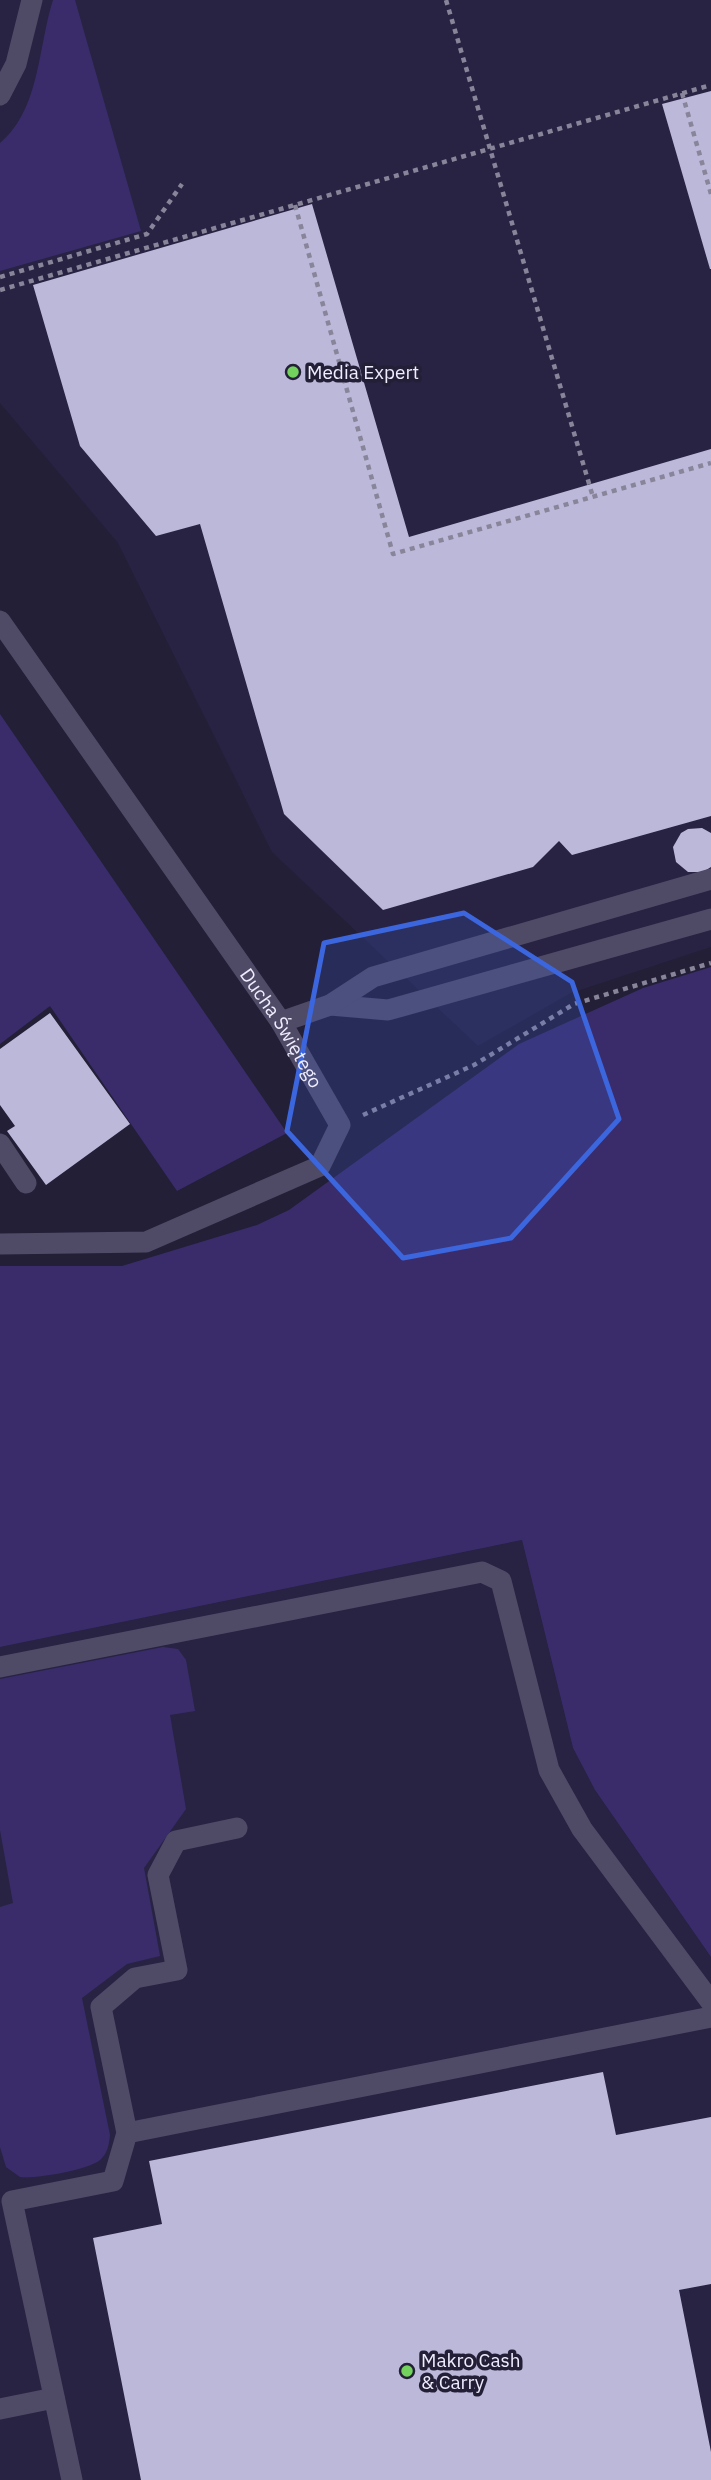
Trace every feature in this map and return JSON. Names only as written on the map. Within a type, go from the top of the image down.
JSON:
[{"type":"street","points":[[0,95],[16,64],[32,0]]},
{"type":"street","name":"Ducha Świętego","points":[[0,621],[281,1022],[340,1125]]},
{"type":"street","points":[[281,1022],[330,1005],[373,977],[711,879]]},
{"type":"street","points":[[330,1005],[388,1010],[711,919]]},
{"type":"street","points":[[0,1244],[146,1242],[320,1166],[340,1125]]},
{"type":"street","points":[[0,1144],[26,1183]]},
{"type":"street","points":[[0,1667],[482,1572],[501,1581],[549,1770],[582,1829],[711,2002]]},
{"type":"street","points":[[72,2480],[6,2203],[113,2182],[127,2133],[101,2007],[135,1979],[177,1970],[158,1875],[176,1841],[237,1828]]},
{"type":"street","points":[[127,2133],[711,2017]]},
{"type":"street","points":[[0,2409],[54,2398]]},
{"type":"path","points":[[446,0],[593,497]]},
{"type":"path","points":[[0,290],[711,85]]},
{"type":"path","points":[[682,93],[711,194]]},
{"type":"path","points":[[0,277],[147,234],[182,184]]},
{"type":"path","points":[[295,205],[393,554],[711,463]]},
{"type":"path","points":[[340,1125],[474,1065],[574,1004],[711,963]]},
{"type":"highlighted area","points":[[464,913],[572,982],[619,1119],[511,1238],[403,1258],[287,1131],[324,943]]},
{"type":"shaded area","points":[[0,0],[711,0],[711,947],[571,993],[478,1046],[272,852],[118,543],[0,403]]},
{"type":"shaded area","points":[[53,0],[75,0],[141,231],[0,271],[0,143],[13,129],[30,96]]},
{"type":"shaded area","points":[[0,714],[287,1133],[177,1191],[50,1006],[0,1044]]},
{"type":"shaded area","points":[[711,967],[711,1957],[595,1790],[573,1748],[522,1540],[0,1647],[0,1266],[122,1266],[257,1225],[289,1210],[519,1044],[643,988]]},
{"type":"shaded area","name":"Makro Cash & Carry","points":[[522,1540],[573,1748],[595,1790],[711,1957],[711,2480],[0,2480],[0,1647]]},
{"type":"shaded area","points":[[163,1647],[178,1649],[186,1660],[195,1711],[170,1715],[186,1809],[144,1868],[160,1956],[127,1964],[82,1998],[110,2135],[105,2154],[94,2164],[74,2170],[38,2177],[20,2177],[6,2167],[0,2147],[0,1907],[13,1903],[0,1830],[0,1679]]},
{"type":"building","points":[[711,91],[711,269],[710,269],[662,104]]},
{"type":"building","points":[[312,204],[409,537],[711,449],[711,816],[572,855],[559,841],[533,867],[383,910],[284,814],[200,524],[156,536],[80,446],[33,285]]},
{"type":"building","points":[[702,828],[711,833],[711,867],[703,872],[688,872],[676,862],[673,847],[681,833],[688,829]]},
{"type":"building","points":[[50,1013],[130,1124],[46,1185],[7,1131],[15,1126],[0,1105],[0,1049]]},
{"type":"building","name":"Makro Cash & Carry","points":[[603,2072],[616,2135],[711,2117],[711,2284],[679,2290],[711,2452],[711,2480],[141,2480],[93,2238],[162,2224],[149,2161]]},
{"type":"place","name":"Media Expert","points":[[293,372]]},
{"type":"place","name":"Makro Cash & Carry","points":[[407,2371]]}]
